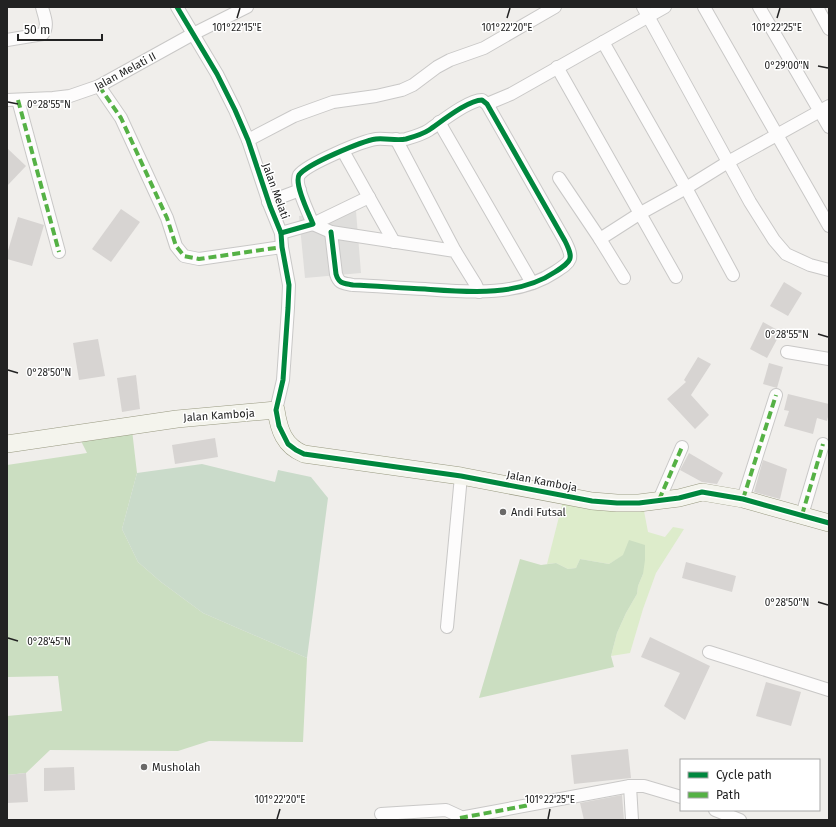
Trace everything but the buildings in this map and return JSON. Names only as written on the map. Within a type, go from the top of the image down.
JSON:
[{"type":"street","points":[[7,40],[43,34],[46,30],[46,24],[42,7]]},
{"type":"street","name":"Jalan Melati","points":[[177,7],[182,18],[217,74],[235,110],[248,140],[268,202],[281,233],[289,285],[283,380],[276,410]]},
{"type":"street","name":"Jalan Melati II","points":[[13,100],[70,96],[99,86],[193,34],[247,7]]},
{"type":"street","points":[[248,140],[294,116],[332,102],[376,96],[402,90],[413,85],[437,67],[450,60],[484,48],[555,7]]},
{"type":"street","points":[[487,104],[511,94],[603,42],[645,12],[666,7]]},
{"type":"street","points":[[704,7],[829,226]]},
{"type":"street","points":[[759,7],[825,108],[829,127]]},
{"type":"street","points":[[817,7],[829,29]]},
{"type":"street","points":[[645,12],[754,208],[774,240],[786,254],[810,265],[829,270]]},
{"type":"street","points":[[603,42],[686,188],[733,275]]},
{"type":"street","points":[[557,67],[676,277]]},
{"type":"street","points":[[99,86],[121,118],[167,218],[176,246],[184,256],[199,259],[282,247]]},
{"type":"street","points":[[13,100],[59,252]]},
{"type":"street","points":[[331,232],[338,280],[342,283],[352,285],[479,292],[526,286],[551,275],[568,263],[571,253],[487,104],[482,100],[474,101],[428,130],[405,139],[375,139],[343,151],[304,170],[298,178],[300,190],[313,224],[331,232],[455,251]]},
{"type":"street","points":[[600,239],[639,214],[686,188],[728,162],[825,108]]},
{"type":"street","points":[[439,122],[532,283]]},
{"type":"street","points":[[396,139],[455,251],[479,292]]},
{"type":"street","points":[[343,151],[394,242]]},
{"type":"street","points":[[558,178],[600,239],[624,278]]},
{"type":"street","points":[[268,202],[300,190]]},
{"type":"street","points":[[281,233],[313,224],[369,197]]},
{"type":"street","points":[[787,352],[829,360]]},
{"type":"street","points":[[743,499],[776,395]]},
{"type":"street","name":"Jalan Kamboja","points":[[7,444],[177,419],[276,410],[279,426],[288,444],[304,454],[461,476],[592,501],[617,503],[659,500],[679,498],[702,492],[743,499],[829,523]]},
{"type":"street","points":[[802,515],[823,444]]},
{"type":"street","points":[[659,500],[682,447]]},
{"type":"street","points":[[447,626],[461,476]]},
{"type":"street","points":[[709,652],[829,690]]},
{"type":"street","points":[[381,814],[446,810],[454,812],[461,819],[630,786],[644,786],[680,797]]},
{"type":"street","points":[[630,786],[632,820]]},
{"type":"street","points":[[718,811],[740,820]]},
{"type":"shaded area","points":[[356,211],[361,273],[305,278],[299,216]]},
{"type":"green space","points":[[132,430],[137,473],[122,529],[138,562],[161,582],[203,613],[307,658],[303,742],[209,741],[178,751],[50,750],[26,773],[7,775],[7,716],[62,711],[58,676],[7,677],[7,465],[87,453],[79,437]]},
{"type":"green space","points":[[202,464],[275,482],[278,470],[311,477],[328,498],[307,658],[203,613],[161,582],[138,562],[122,529],[137,473]]},
{"type":"green space","points":[[563,501],[644,511],[648,532],[665,537],[673,527],[684,529],[656,573],[643,609],[630,653],[611,656],[617,633],[637,594],[638,586],[643,574],[624,555],[609,564],[580,559],[576,568],[568,569],[556,563],[547,564]]},
{"type":"green space","points":[[629,540],[645,545],[645,560],[643,574],[638,586],[637,594],[617,633],[611,656],[614,667],[479,698],[520,559],[541,565],[556,563],[568,569],[576,568],[580,559],[609,564],[623,555]]},
{"type":"marked path","points":[[99,86],[121,118],[167,218],[176,246],[184,256],[199,259],[282,247]]},
{"type":"marked path","points":[[18,100],[59,252]]},
{"type":"marked path","points":[[743,499],[776,395]]},
{"type":"marked path","points":[[802,515],[823,444]]},
{"type":"marked path","points":[[659,500],[682,447]]},
{"type":"marked path","points":[[460,818],[530,805]]},
{"type":"cycle path","points":[[177,7],[217,74],[235,110],[248,140],[270,206],[281,233],[289,285],[283,380],[276,410],[279,426],[288,444],[304,454],[461,476],[592,501],[639,503],[679,498],[702,492],[743,499],[829,523]]},
{"type":"cycle path","points":[[281,233],[313,224],[300,192],[298,179],[299,175],[304,170],[323,159],[369,141],[376,139],[403,140],[421,134],[462,107],[482,100],[487,104],[565,241],[570,252],[570,259],[565,265],[541,280],[525,286],[509,289],[475,292],[353,285],[342,282],[337,277],[331,232]]},
{"type":"place","name":"Andi Futsal","points":[[503,512]]},
{"type":"place","name":"Musholah","points":[[144,767]]}]
